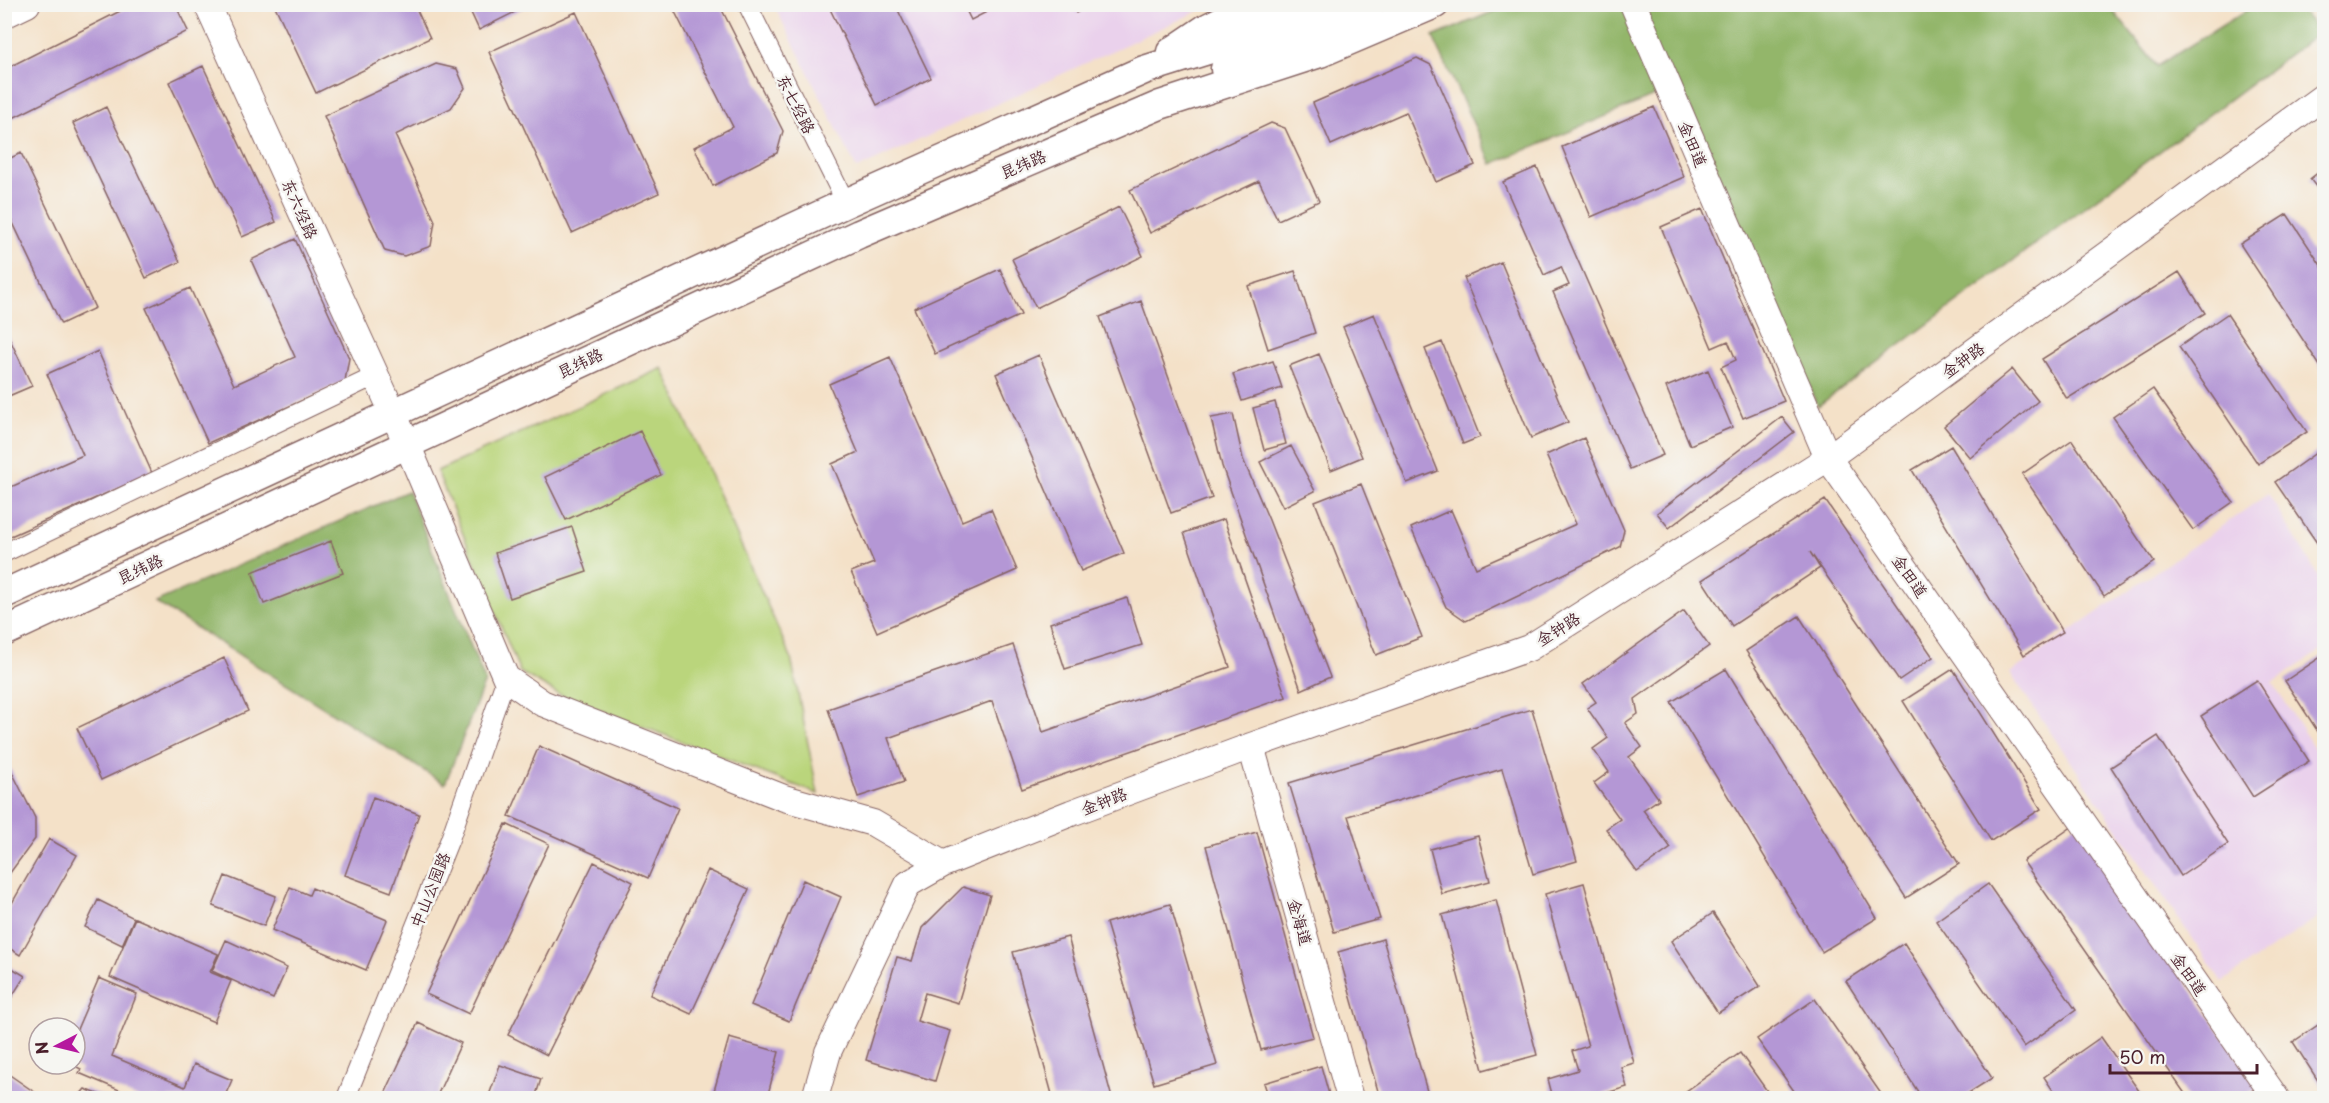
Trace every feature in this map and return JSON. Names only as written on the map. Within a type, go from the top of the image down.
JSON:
[{"type":"main road","points":[[1144,70],[1205,29],[1254,4]]},
{"type":"main road","points":[[4,594],[846,203],[1144,70],[1299,18],[1370,4]]},
{"type":"main road","points":[[1160,105],[1320,53],[1435,4]]},
{"type":"main road","points":[[1160,105],[1299,18]]},
{"type":"main road","name":"昆纬路","points":[[4,632],[860,234],[1160,105]]},
{"type":"street","points":[[4,15],[27,4]]},
{"type":"street","name":"东六经路","points":[[207,4],[406,444],[506,678]]},
{"type":"street","name":"东七经路","points":[[747,4],[846,203]]},
{"type":"street","name":"金田道","points":[[1633,4],[1828,459],[2276,1098]]},
{"type":"street","name":"金钟路","points":[[815,1098],[828,1052],[908,884],[943,864],[1251,746],[1529,648],[1828,459],[2325,96]]},
{"type":"street","points":[[4,554],[375,376]]},
{"type":"street","points":[[506,678],[542,703],[784,798],[873,823],[943,864]]},
{"type":"street","name":"中山公园路","points":[[346,1098],[450,838],[506,678]]},
{"type":"street","name":"金海道","points":[[1251,746],[1350,1098]]},
{"type":"shaded area","points":[[774,5],[1211,5],[857,169]]},
{"type":"shaded area","points":[[2268,494],[2324,585],[2324,648],[2273,683],[2324,764],[2324,913],[2222,982],[2010,673]]},
{"type":"green space","points":[[1511,4],[2124,4],[2114,12],[2157,66],[2255,5],[2296,5],[2320,32],[1818,406],[1680,85],[1492,164],[1433,37]]},
{"type":"green space","points":[[663,368],[791,658],[818,794],[558,694],[520,672],[437,471]]},
{"type":"green space","points":[[408,491],[485,681],[445,784],[155,602]]},
{"type":"building","points":[[134,4],[175,4],[188,31],[9,120],[5,111],[5,69]]},
{"type":"building","points":[[274,4],[414,4],[430,38],[316,93]]},
{"type":"building","points":[[467,4],[531,4],[479,30]]},
{"type":"building","points":[[671,4],[719,4],[783,131],[777,153],[713,186],[694,147],[733,127]]},
{"type":"building","points":[[839,4],[895,4],[931,78],[877,105],[830,9]]},
{"type":"building","points":[[963,4],[1002,4],[971,20]]},
{"type":"building","points":[[1072,4],[1092,4],[1076,13]]},
{"type":"building","points":[[576,12],[659,193],[572,233],[489,52]]},
{"type":"building","points":[[1417,58],[1431,65],[1475,165],[1436,182],[1406,112],[1331,145],[1313,103]]},
{"type":"building","points":[[436,64],[457,69],[465,88],[451,108],[395,135],[435,221],[431,246],[404,256],[385,251],[324,116]]},
{"type":"building","points":[[203,66],[276,222],[242,237],[169,82]]},
{"type":"building","points":[[106,107],[180,262],[146,278],[73,123]]},
{"type":"building","points":[[1654,107],[1684,177],[1591,217],[1562,147]]},
{"type":"building","points":[[1271,123],[1285,128],[1319,201],[1278,220],[1259,181],[1150,233],[1130,190]]},
{"type":"building","points":[[21,153],[95,308],[61,324],[4,204],[4,161]]},
{"type":"building","points":[[1537,167],[1663,455],[1630,469],[1553,292],[1569,285],[1561,267],[1544,275],[1503,182]]},
{"type":"building","points":[[2324,168],[2324,197],[2310,179]]},
{"type":"building","points":[[1119,207],[1143,256],[1036,308],[1012,259]]},
{"type":"building","points":[[1702,209],[1784,401],[1743,418],[1721,367],[1736,360],[1728,341],[1712,348],[1661,227]]},
{"type":"building","points":[[2287,214],[2324,270],[2324,372],[2240,244]]},
{"type":"building","points":[[295,239],[349,358],[345,381],[208,443],[146,308],[190,288],[234,385],[295,357],[251,260]]},
{"type":"building","points":[[1501,262],[1568,422],[1531,438],[1464,278]]},
{"type":"building","points":[[1000,269],[1021,315],[935,354],[914,308]]},
{"type":"building","points":[[1295,271],[1315,333],[1268,349],[1248,286]]},
{"type":"building","points":[[2179,272],[2205,313],[2067,399],[2042,359]]},
{"type":"building","points":[[1141,301],[1212,498],[1171,513],[1100,317]]},
{"type":"building","points":[[1374,314],[1438,471],[1407,483],[1343,327]]},
{"type":"building","points":[[2227,314],[2307,432],[2258,464],[2179,347]]},
{"type":"building","points":[[4,327],[32,386],[4,398]]},
{"type":"building","points":[[1442,342],[1480,437],[1463,444],[1425,349]]},
{"type":"building","points":[[98,351],[152,473],[4,539],[4,490],[83,455],[47,374]]},
{"type":"building","points":[[1319,354],[1362,457],[1331,470],[1289,366]]},
{"type":"building","points":[[1039,355],[1124,553],[1081,571],[996,374]]},
{"type":"building","points":[[890,357],[962,521],[991,509],[1017,570],[877,632],[851,572],[874,563],[832,464],[858,452],[829,384]]},
{"type":"building","points":[[1273,361],[1282,388],[1242,401],[1233,374]]},
{"type":"building","points":[[2012,369],[2038,401],[1970,458],[1944,426]]},
{"type":"building","points":[[1708,370],[1732,427],[1690,445],[1666,387]]},
{"type":"building","points":[[2153,389],[2233,502],[2193,530],[2113,417]]},
{"type":"building","points":[[1275,402],[1286,444],[1264,450],[1253,408]]},
{"type":"building","points":[[1233,414],[1243,459],[1330,677],[1301,690],[1222,466],[1211,418]]},
{"type":"building","points":[[1782,417],[1794,432],[1669,528],[1657,513]]},
{"type":"building","points":[[640,431],[661,475],[566,520],[545,477]]},
{"type":"building","points":[[1584,438],[1624,530],[1620,547],[1466,621],[1446,607],[1411,528],[1451,510],[1476,568],[1576,524],[1546,455]]},
{"type":"building","points":[[2072,440],[2154,562],[2104,596],[2022,474]]},
{"type":"building","points":[[1291,446],[1315,491],[1283,507],[1260,462]]},
{"type":"building","points":[[1951,446],[2063,632],[2024,655],[1912,470]]},
{"type":"building","points":[[2320,450],[2324,456],[2324,553],[2275,482]]},
{"type":"building","points":[[1361,484],[1422,637],[1376,655],[1315,502]]},
{"type":"building","points":[[1825,500],[1933,657],[1899,680],[1810,552],[1820,568],[1732,626],[1702,580]]},
{"type":"building","points":[[1224,519],[1286,697],[1022,789],[992,701],[888,738],[904,782],[858,797],[828,709],[1013,645],[1043,732],[1230,667],[1184,533]]},
{"type":"building","points":[[572,527],[587,572],[510,598],[495,553]]},
{"type":"building","points":[[331,541],[343,573],[264,604],[252,572]]},
{"type":"building","points":[[1127,598],[1142,645],[1065,669],[1050,623]]},
{"type":"building","points":[[1684,611],[1709,646],[1635,699],[1638,714],[1625,723],[1642,747],[1629,757],[1659,799],[1643,810],[1671,848],[1637,872],[1606,829],[1620,819],[1594,783],[1609,772],[1593,749],[1608,738],[1587,708],[1596,702],[1583,684]]},
{"type":"building","points":[[1799,616],[1959,864],[1906,898],[1746,651]]},
{"type":"building","points":[[2324,655],[2324,741],[2285,681]]},
{"type":"building","points":[[224,658],[248,711],[101,780],[77,728]]},
{"type":"building","points":[[1726,669],[1877,918],[1822,952],[1671,702]]},
{"type":"building","points":[[1953,669],[2041,809],[1991,841],[1903,701]]},
{"type":"building","points":[[2257,680],[2309,761],[2253,797],[2201,716]]},
{"type":"building","points":[[1532,709],[1577,861],[1533,874],[1502,769],[1348,816],[1380,919],[1334,932],[1289,783]]},
{"type":"building","points":[[2158,736],[2228,844],[2181,876],[2111,767]]},
{"type":"building","points":[[539,746],[678,808],[648,878],[509,816]]},
{"type":"building","points":[[4,756],[35,818],[35,839],[4,881]]},
{"type":"building","points":[[373,797],[419,814],[391,892],[345,875]]},
{"type":"building","points":[[506,824],[549,844],[469,1014],[426,994]]},
{"type":"building","points":[[2076,824],[2258,1087],[2241,1098],[2188,1098],[2023,861]]},
{"type":"building","points":[[1257,832],[1313,1037],[1261,1050],[1206,846]]},
{"type":"building","points":[[1478,836],[1490,881],[1442,894],[1430,849]]},
{"type":"building","points":[[49,839],[77,855],[20,955],[4,945],[4,917]]},
{"type":"building","points":[[594,862],[633,882],[547,1055],[508,1035]]},
{"type":"building","points":[[708,870],[749,889],[691,1014],[650,995]]},
{"type":"building","points":[[225,876],[276,896],[264,926],[213,906]]},
{"type":"building","points":[[803,880],[841,897],[789,1021],[751,1005]]},
{"type":"building","points":[[1584,883],[1634,1063],[1621,1067],[1627,1087],[1589,1098],[1553,1098],[1548,1079],[1578,1070],[1572,1051],[1588,1046],[1545,894]]},
{"type":"building","points":[[1988,884],[2076,1010],[2024,1047],[1936,921]]},
{"type":"building","points":[[290,887],[309,895],[312,888],[387,920],[366,970],[272,930]]},
{"type":"building","points":[[963,887],[990,895],[958,1003],[925,993],[917,1021],[950,1031],[935,1081],[866,1060],[897,957],[912,961],[922,928]]},
{"type":"building","points":[[98,900],[134,918],[122,945],[85,927]]},
{"type":"building","points":[[1496,900],[1537,1055],[1483,1070],[1442,915]]},
{"type":"building","points":[[1170,904],[1217,1065],[1154,1084],[1106,923]]},
{"type":"building","points":[[1713,913],[1760,986],[1718,1013],[1671,941]]},
{"type":"building","points":[[135,918],[218,954],[210,972],[231,981],[214,1022],[110,977]]},
{"type":"building","points":[[1068,937],[1112,1098],[1053,1098],[1013,952]]},
{"type":"building","points":[[1383,939],[1429,1098],[1380,1098],[1338,952]]},
{"type":"building","points":[[226,940],[287,968],[273,999],[212,971]]},
{"type":"building","points":[[1904,943],[1992,1078],[1961,1098],[1922,1098],[1846,981]]},
{"type":"building","points":[[4,963],[25,976],[4,1009]]},
{"type":"building","points":[[99,978],[137,994],[112,1056],[185,1087],[194,1064],[232,1080],[224,1098],[138,1098],[86,1076],[87,1016],[83,1016]]},
{"type":"building","points":[[1815,999],[1884,1098],[1799,1098],[1757,1039]]},
{"type":"building","points":[[2324,1021],[2324,1090],[2293,1042]]},
{"type":"building","points":[[418,1023],[461,1043],[436,1098],[383,1098]]},
{"type":"building","points":[[2101,1037],[2144,1098],[2058,1098],[2044,1077]]},
{"type":"building","points":[[729,1038],[779,1052],[767,1098],[712,1098]]},
{"type":"building","points":[[1740,1053],[1772,1098],[1685,1098],[1682,1094]]},
{"type":"building","points":[[500,1065],[541,1079],[535,1098],[488,1098]]},
{"type":"building","points":[[1321,1066],[1330,1098],[1269,1098],[1264,1083]]},
{"type":"building","points":[[4,1071],[43,1098],[4,1098]]},
{"type":"building","points":[[85,1089],[108,1098],[77,1098]]}]
